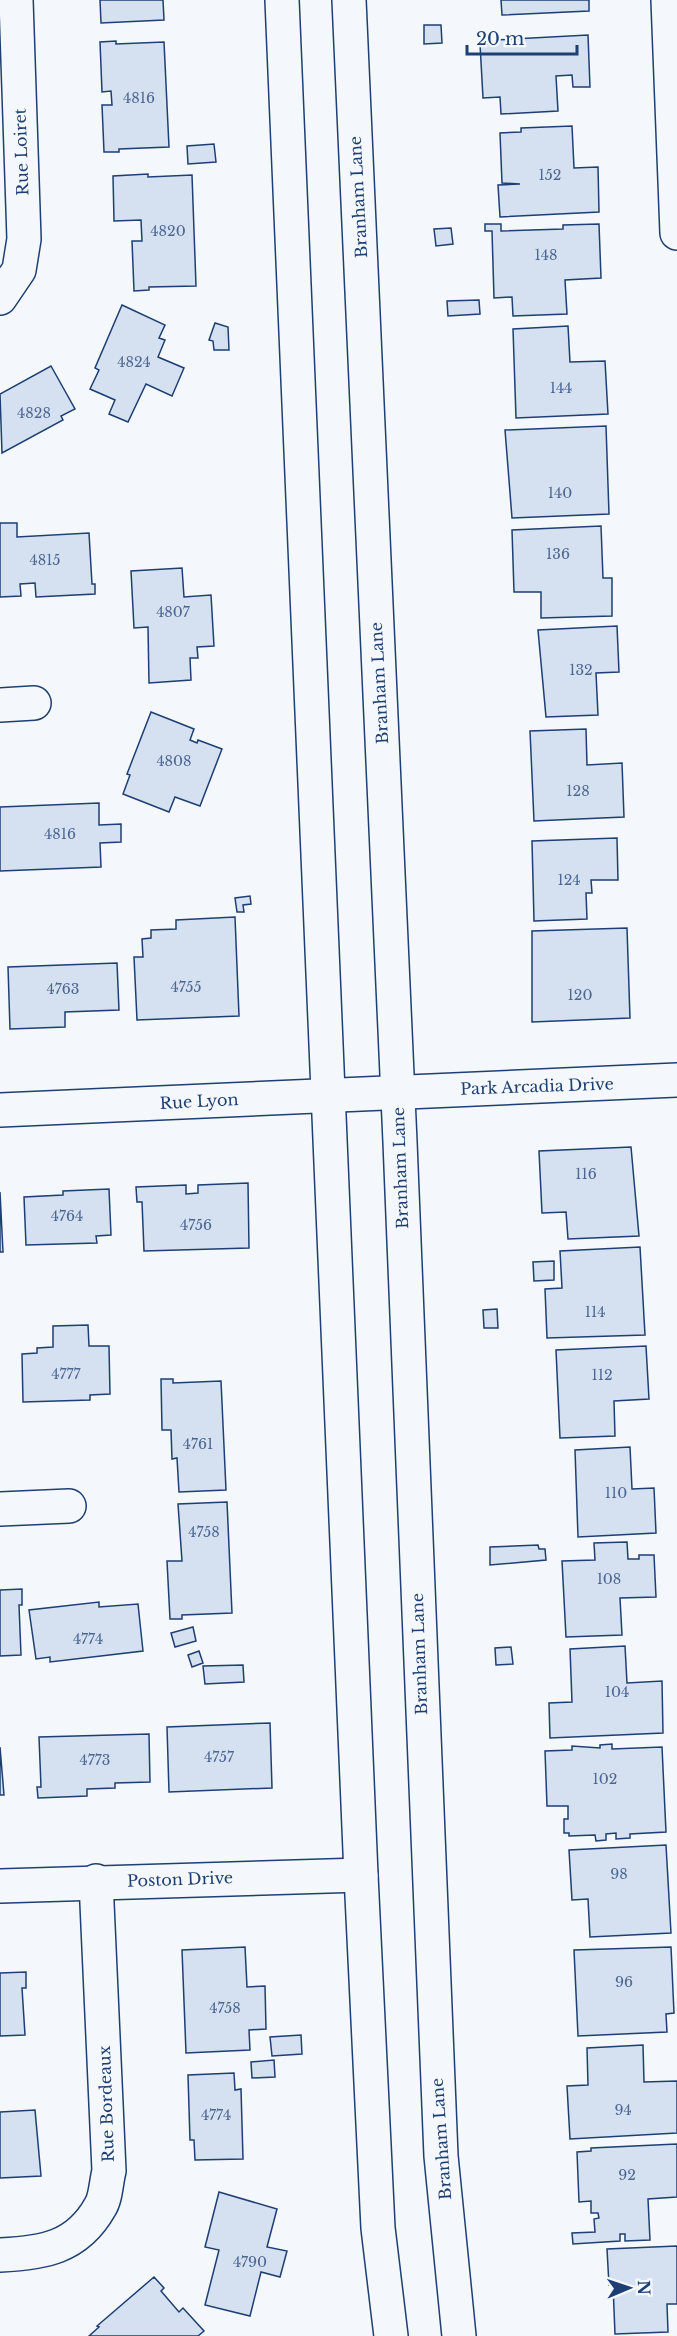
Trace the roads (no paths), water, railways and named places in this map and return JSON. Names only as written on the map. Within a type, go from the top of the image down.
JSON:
[{"type":"main road","name":"Rue Loiret","points":[[0,298],[19,270],[24,239],[16,0]]},
{"type":"main road","points":[[282,0],[361,1875],[378,2228],[391,2336]]},
{"type":"main road","name":"Branham Lane","points":[[349,0],[441,2156],[459,2336]]},
{"type":"main road","points":[[668,0],[677,233]]},
{"type":"main road","points":[[0,705],[34,703]]},
{"type":"main road","name":"Park Arcadia Drive","points":[[397,1092],[677,1080]]},
{"type":"main road","name":"Rue Lyon","points":[[0,1110],[397,1092]]},
{"type":"main road","points":[[0,1509],[69,1506]]},
{"type":"main road","name":"Poston Drive","points":[[0,1886],[96,1881],[361,1875]]},
{"type":"main road","name":"Rue Bordeaux","points":[[0,2255],[32,2254],[73,2240],[101,2206],[109,2171],[96,1881]]}]
